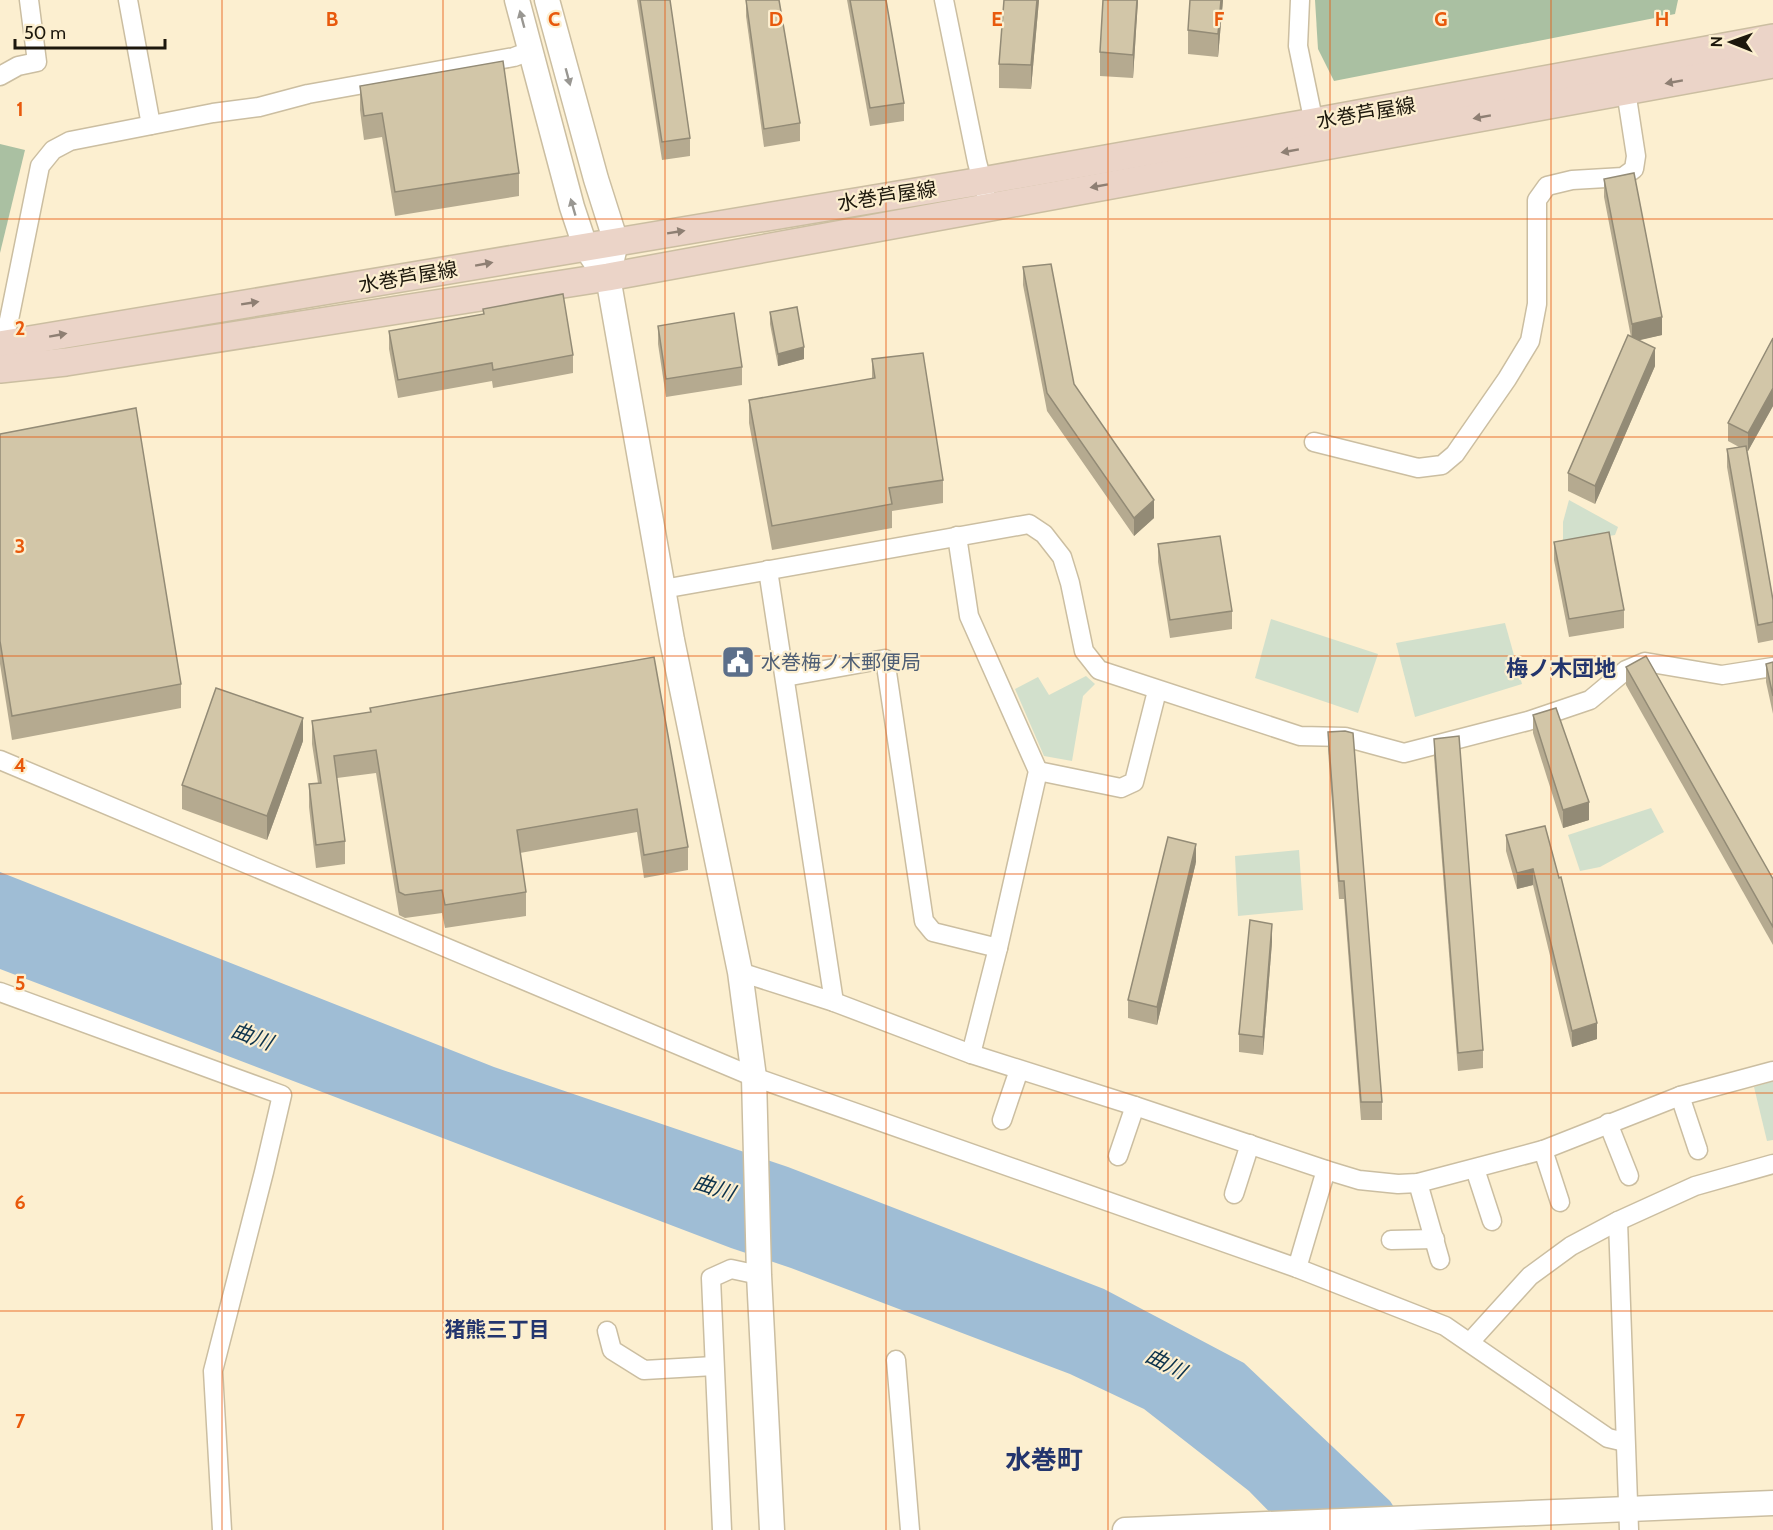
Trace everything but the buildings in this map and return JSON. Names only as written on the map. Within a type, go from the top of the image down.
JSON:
[{"type":"main road","name":"水巻芦屋線","points":[[1,352],[66,362],[608,277],[989,206],[1316,134],[1773,38]]},
{"type":"main road","name":"水巻芦屋線","points":[[1,352],[585,246],[982,181],[1626,91],[1773,64]]},
{"type":"street","points":[[0,76],[18,66],[37,62],[29,0]]},
{"type":"street","points":[[128,0],[151,125]]},
{"type":"street","points":[[517,0],[585,246],[608,277]]},
{"type":"street","points":[[547,0],[596,179],[616,242],[608,277],[672,640],[740,972],[754,1077],[759,1270],[772,1530]]},
{"type":"street","points":[[944,0],[989,206]]},
{"type":"street","points":[[1300,0],[1298,46],[1316,134]]},
{"type":"street","points":[[1,352],[40,166],[53,150],[70,141],[213,113],[260,107],[308,94],[514,57],[530,51]]},
{"type":"street","points":[[1314,442],[1418,468],[1442,465],[1455,454],[1507,379],[1530,341],[1537,304],[1537,200],[1547,186],[1572,180],[1623,177],[1634,169],[1636,156],[1626,91]]},
{"type":"street","points":[[663,589],[1029,524],[1044,534],[1062,557],[1070,583],[1084,651],[1099,670],[1300,736],[1345,737],[1404,753],[1528,721],[1590,700],[1626,670],[1645,663],[1722,675],[1773,667]]},
{"type":"street","points":[[957,536],[969,616],[1038,771],[998,948],[971,1054]]},
{"type":"street","points":[[768,570],[834,1002]]},
{"type":"street","points":[[785,677],[885,659],[924,921],[933,932],[998,948]]},
{"type":"street","points":[[1038,771],[1121,788],[1134,782],[1158,691]]},
{"type":"street","points":[[0,760],[754,1077],[1297,1268],[1445,1326],[1608,1438],[1625,1442]]},
{"type":"street","points":[[740,972],[834,1002],[971,1054],[1326,1170],[1359,1180],[1398,1184],[1418,1183],[1543,1150],[1680,1095],[1773,1071]]},
{"type":"street","points":[[0,992],[282,1095],[213,1371],[222,1530]]},
{"type":"street","points":[[1002,1120],[1019,1070]]},
{"type":"street","points":[[1680,1095],[1698,1150]]},
{"type":"street","points":[[1118,1156],[1135,1106]]},
{"type":"street","points":[[1608,1123],[1629,1176]]},
{"type":"street","points":[[1234,1194],[1250,1144]]},
{"type":"street","points":[[1543,1150],[1560,1202]]},
{"type":"street","points":[[1470,1342],[1530,1276],[1571,1246],[1618,1221],[1695,1186],[1773,1164]]},
{"type":"street","points":[[1475,1168],[1492,1221]]},
{"type":"street","points":[[1297,1268],[1326,1170]]},
{"type":"street","points":[[1418,1183],[1440,1260]]},
{"type":"street","points":[[1618,1221],[1629,1520]]},
{"type":"street","points":[[1391,1240],[1435,1239]]},
{"type":"street","points":[[722,1530],[711,1278],[731,1269],[759,1270]]},
{"type":"street","points":[[607,1331],[612,1350],[644,1370],[714,1366]]},
{"type":"street","points":[[896,1360],[910,1530]]},
{"type":"street","points":[[1125,1530],[1417,1519],[1629,1520],[1773,1503]]},
{"type":"green space","points":[[1315,0],[1678,0],[1675,14],[1334,81],[1318,49]]},
{"type":"green space","points":[[0,144],[25,150],[0,253]]},
{"type":"green space","points":[[1569,500],[1618,527],[1615,535],[1563,543],[1563,522]]},
{"type":"green space","points":[[1271,619],[1378,654],[1358,713],[1255,678]]},
{"type":"green space","points":[[1505,623],[1522,684],[1415,717],[1396,643]]},
{"type":"green space","points":[[1086,676],[1095,684],[1083,696],[1072,761],[1044,756],[1015,689],[1038,677],[1049,695]]},
{"type":"green space","points":[[1651,808],[1664,832],[1600,867],[1580,871],[1568,835]]},
{"type":"green space","points":[[1299,850],[1303,910],[1238,916],[1235,856]]},
{"type":"green space","points":[[1773,1081],[1773,1140],[1767,1141],[1754,1087]]},
{"type":"water","name":"曲川","points":[[0,872],[494,1067],[788,1167],[1104,1289],[1244,1363],[1390,1501],[1409,1530],[1287,1530],[1249,1491],[1144,1409],[1070,1374],[791,1268],[731,1248],[0,969]]},
{"type":"place","name":"水巻梅ノ木郵便局","points":[[738,662]]},
{"type":"district","name":"梅ノ木団地","points":[[1561,668]]},
{"type":"district","name":"猪熊三丁目","points":[[497,1329]]},
{"type":"district","name":"水巻町","points":[[1044,1460]]}]
